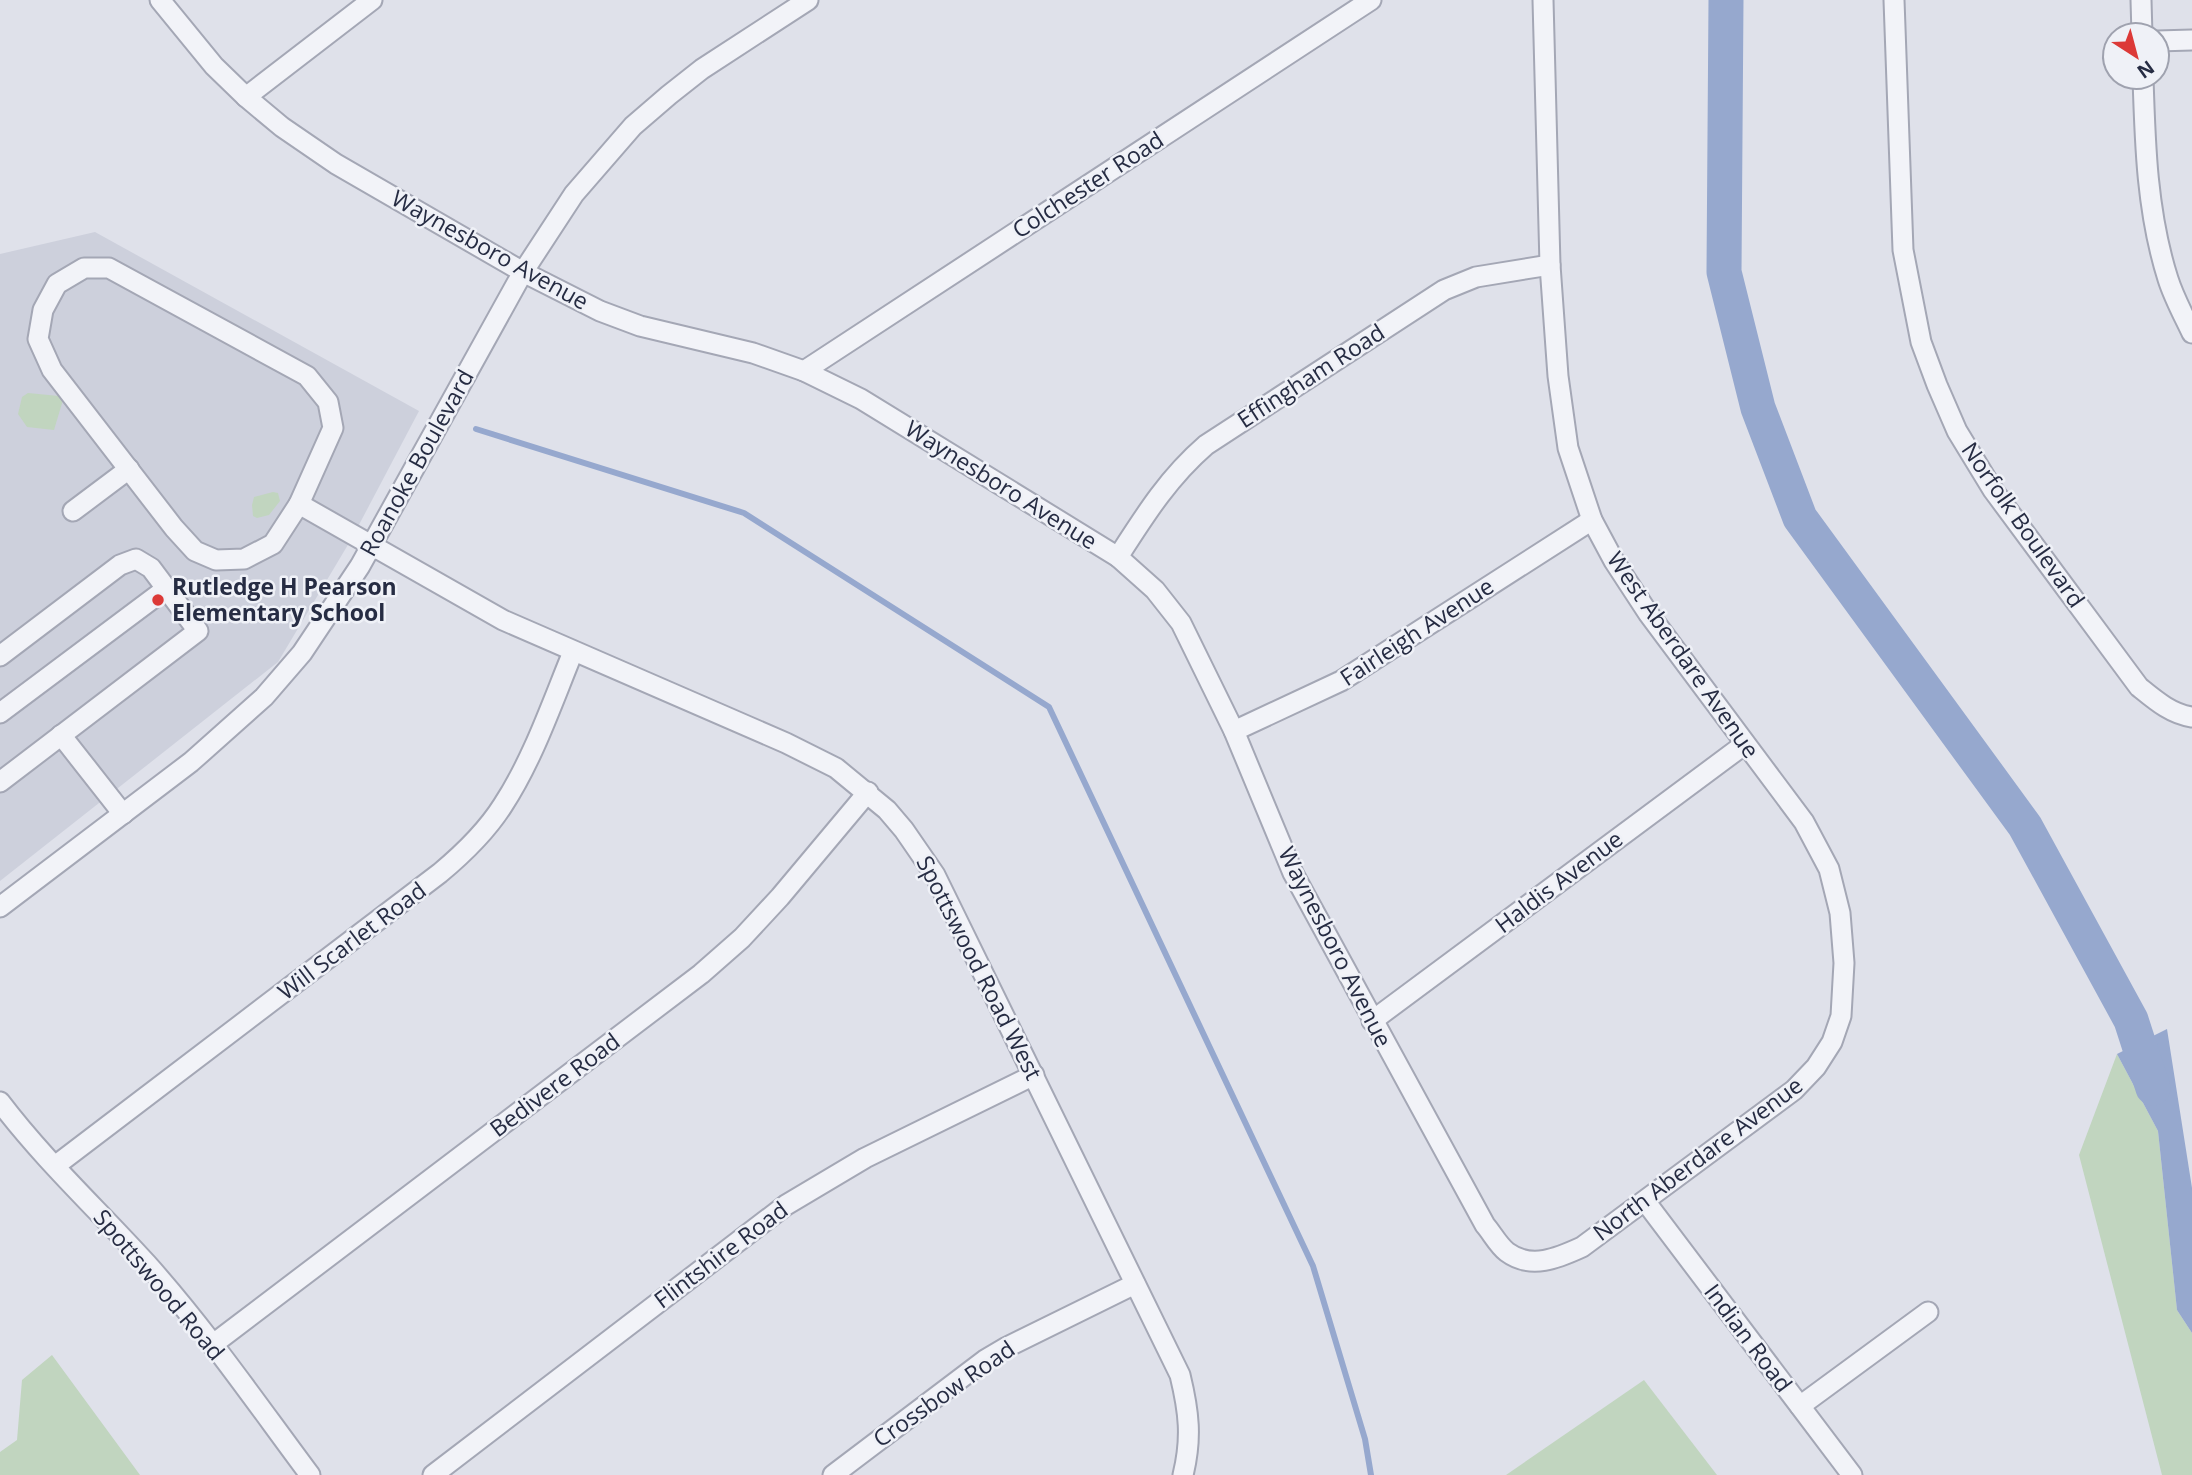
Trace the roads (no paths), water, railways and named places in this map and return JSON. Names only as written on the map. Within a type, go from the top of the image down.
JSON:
[{"type":"street","name":"Waynesboro Avenue","points":[[160,0],[196,46],[246,97],[282,127],[336,164],[523,272],[600,311],[640,326],[753,353],[804,370],[861,398],[1118,557],[1155,590],[1181,623],[1234,731],[1293,873],[1485,1225],[1507,1252],[1529,1261],[1552,1261]]},
{"type":"street","points":[[246,97],[372,0]]},
{"type":"street","name":"Roanoke Boulevard","points":[[0,907],[227,732],[264,696],[302,653],[372,546],[523,272],[574,194],[634,126],[702,69],[808,0]]},
{"type":"street","name":"Colchester Road","points":[[804,370],[1371,0]]},
{"type":"street","name":"West Aberdare Avenue","points":[[1543,0],[1550,265],[1558,376],[1568,448],[1592,520],[1614,561],[1648,612],[1804,822],[1829,869],[1840,913],[1844,962],[1841,1016],[1832,1042]]},
{"type":"street","name":"Norfolk Boulevard","points":[[1894,0],[1903,250],[1921,342],[1937,385],[1957,431],[1993,490],[2139,687],[2162,705],[2192,717]]},
{"type":"street","points":[[2141,0],[2142,21]]},
{"type":"street","points":[[2171,41],[2192,40]]},
{"type":"street","points":[[2143,91],[2145,160],[2153,220],[2168,281],[2192,333]]},
{"type":"street","name":"Effingham Road","points":[[1118,557],[1162,489],[1185,463],[1206,445],[1444,289],[1476,277],[1550,265]]},
{"type":"street","points":[[84,268],[109,268],[307,376],[327,402],[333,428],[299,505],[273,544],[244,559],[216,560],[195,551],[174,528],[52,370],[38,339],[43,310],[57,284],[84,268]]},
{"type":"street","points":[[73,511],[129,470]]},
{"type":"street","name":"Spottswood Road West","points":[[299,505],[503,620],[786,743],[836,768],[868,792],[905,830],[935,875],[1180,1376],[1188,1408],[1189,1441],[1183,1475]]},
{"type":"street","name":"Fairleigh Avenue","points":[[1234,731],[1341,681],[1592,520]]},
{"type":"street","points":[[0,656],[120,565],[136,559],[152,568],[198,631],[0,782]]},
{"type":"street","points":[[0,713],[167,588]]},
{"type":"street","name":"Will Scarlet Road","points":[[55,1166],[463,854],[503,806],[521,774],[573,652]]},
{"type":"street","points":[[61,735],[122,814]]},
{"type":"street","name":"Haldis Avenue","points":[[1372,1021],[1745,744]]},
{"type":"street","name":"Bedivere Road","points":[[212,1345],[701,974],[742,938],[780,897],[868,792]]},
{"type":"street","name":"North Aberdare Avenue","points":[[1552,1261],[1582,1247],[1794,1090],[1816,1067],[1832,1042]]},
{"type":"street","name":"Flintshire Road","points":[[432,1475],[786,1205],[865,1158],[1034,1075]]},
{"type":"street","name":"Spottswood Road","points":[[0,1102],[148,1266],[212,1345],[310,1475]]},
{"type":"street","name":"Indian Road","points":[[1644,1201],[1852,1475]]},
{"type":"street","name":"Crossbow Road","points":[[833,1475],[985,1360],[1135,1284]]},
{"type":"street","points":[[1800,1406],[1928,1312]]},
{"type":"water","points":[[2167,1029],[2192,1188],[2192,1333],[2177,1310],[2158,1131],[2117,1054]]},
{"type":"waterway","points":[[1726,0],[1724,272],[1758,408],[1800,518],[2025,826],[2131,1020],[2153,1088]]},
{"type":"waterway","points":[[476,429],[744,513],[1049,707],[1313,1266],[1365,1439],[1371,1475]]},
{"type":"place","name":"Rutledge H Pearson Elementary School","points":[[158,600]]}]
